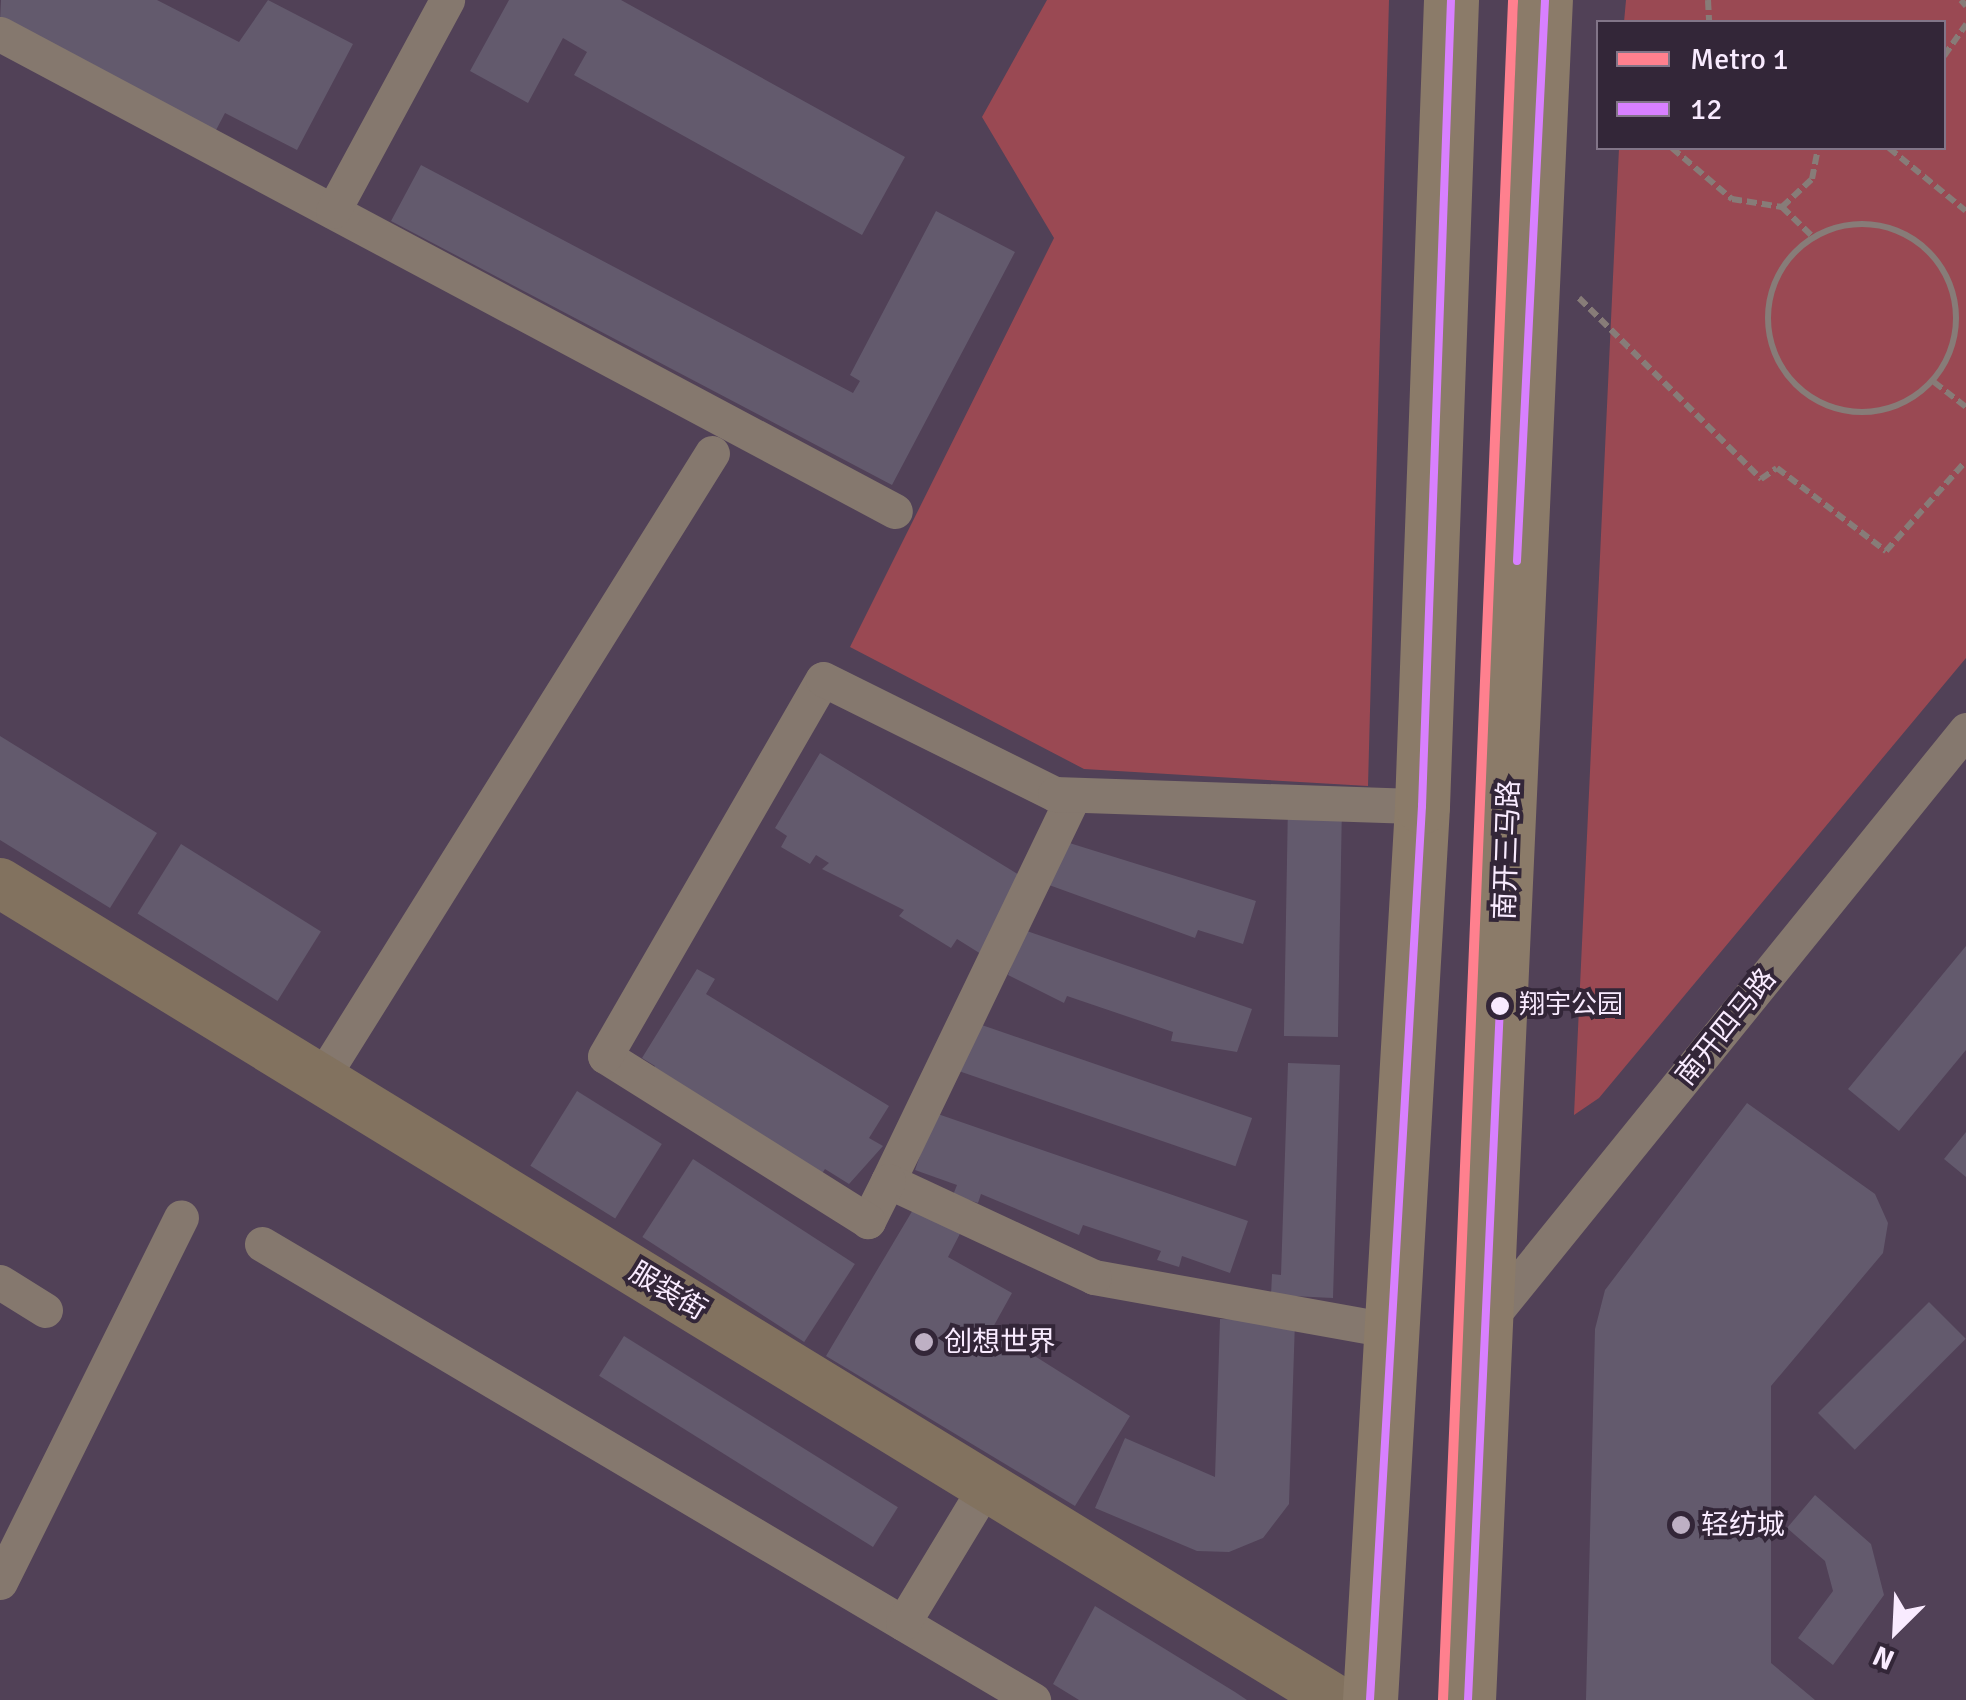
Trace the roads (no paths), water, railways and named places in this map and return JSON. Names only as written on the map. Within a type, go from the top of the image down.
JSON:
[{"type":"main road","points":[[1370,1700],[1422,806],[1451,0]]},
{"type":"main road","name":"南开三马路","points":[[1468,1700],[1545,0]]},
{"type":"street","points":[[333,211],[448,0]]},
{"type":"street","points":[[0,34],[894,511]]},
{"type":"street","points":[[320,1079],[712,453]]},
{"type":"street","points":[[1074,795],[868,1221],[605,1056],[823,679],[1055,794],[1422,806]]},
{"type":"street","name":"南开四马路","points":[[1485,1324],[1966,730]]},
{"type":"street","name":"服装街","points":[[0,883],[1336,1700]]},
{"type":"street","points":[[888,1181],[1094,1278],[1394,1331]]},
{"type":"street","points":[[0,1582],[180,1218]]},
{"type":"street","points":[[262,1244],[1033,1700]]},
{"type":"street","points":[[0,1282],[45,1310]]},
{"type":"street","points":[[903,1623],[986,1486]]},
{"type":"metro line","name":"1","points":[[1443,1700],[1513,0]]},
{"type":"place","name":"翔宇公园","points":[[1500,1006]]},
{"type":"place","name":"创想世界","points":[[924,1342]]},
{"type":"place","name":"轻纺城","points":[[1681,1525]]}]
